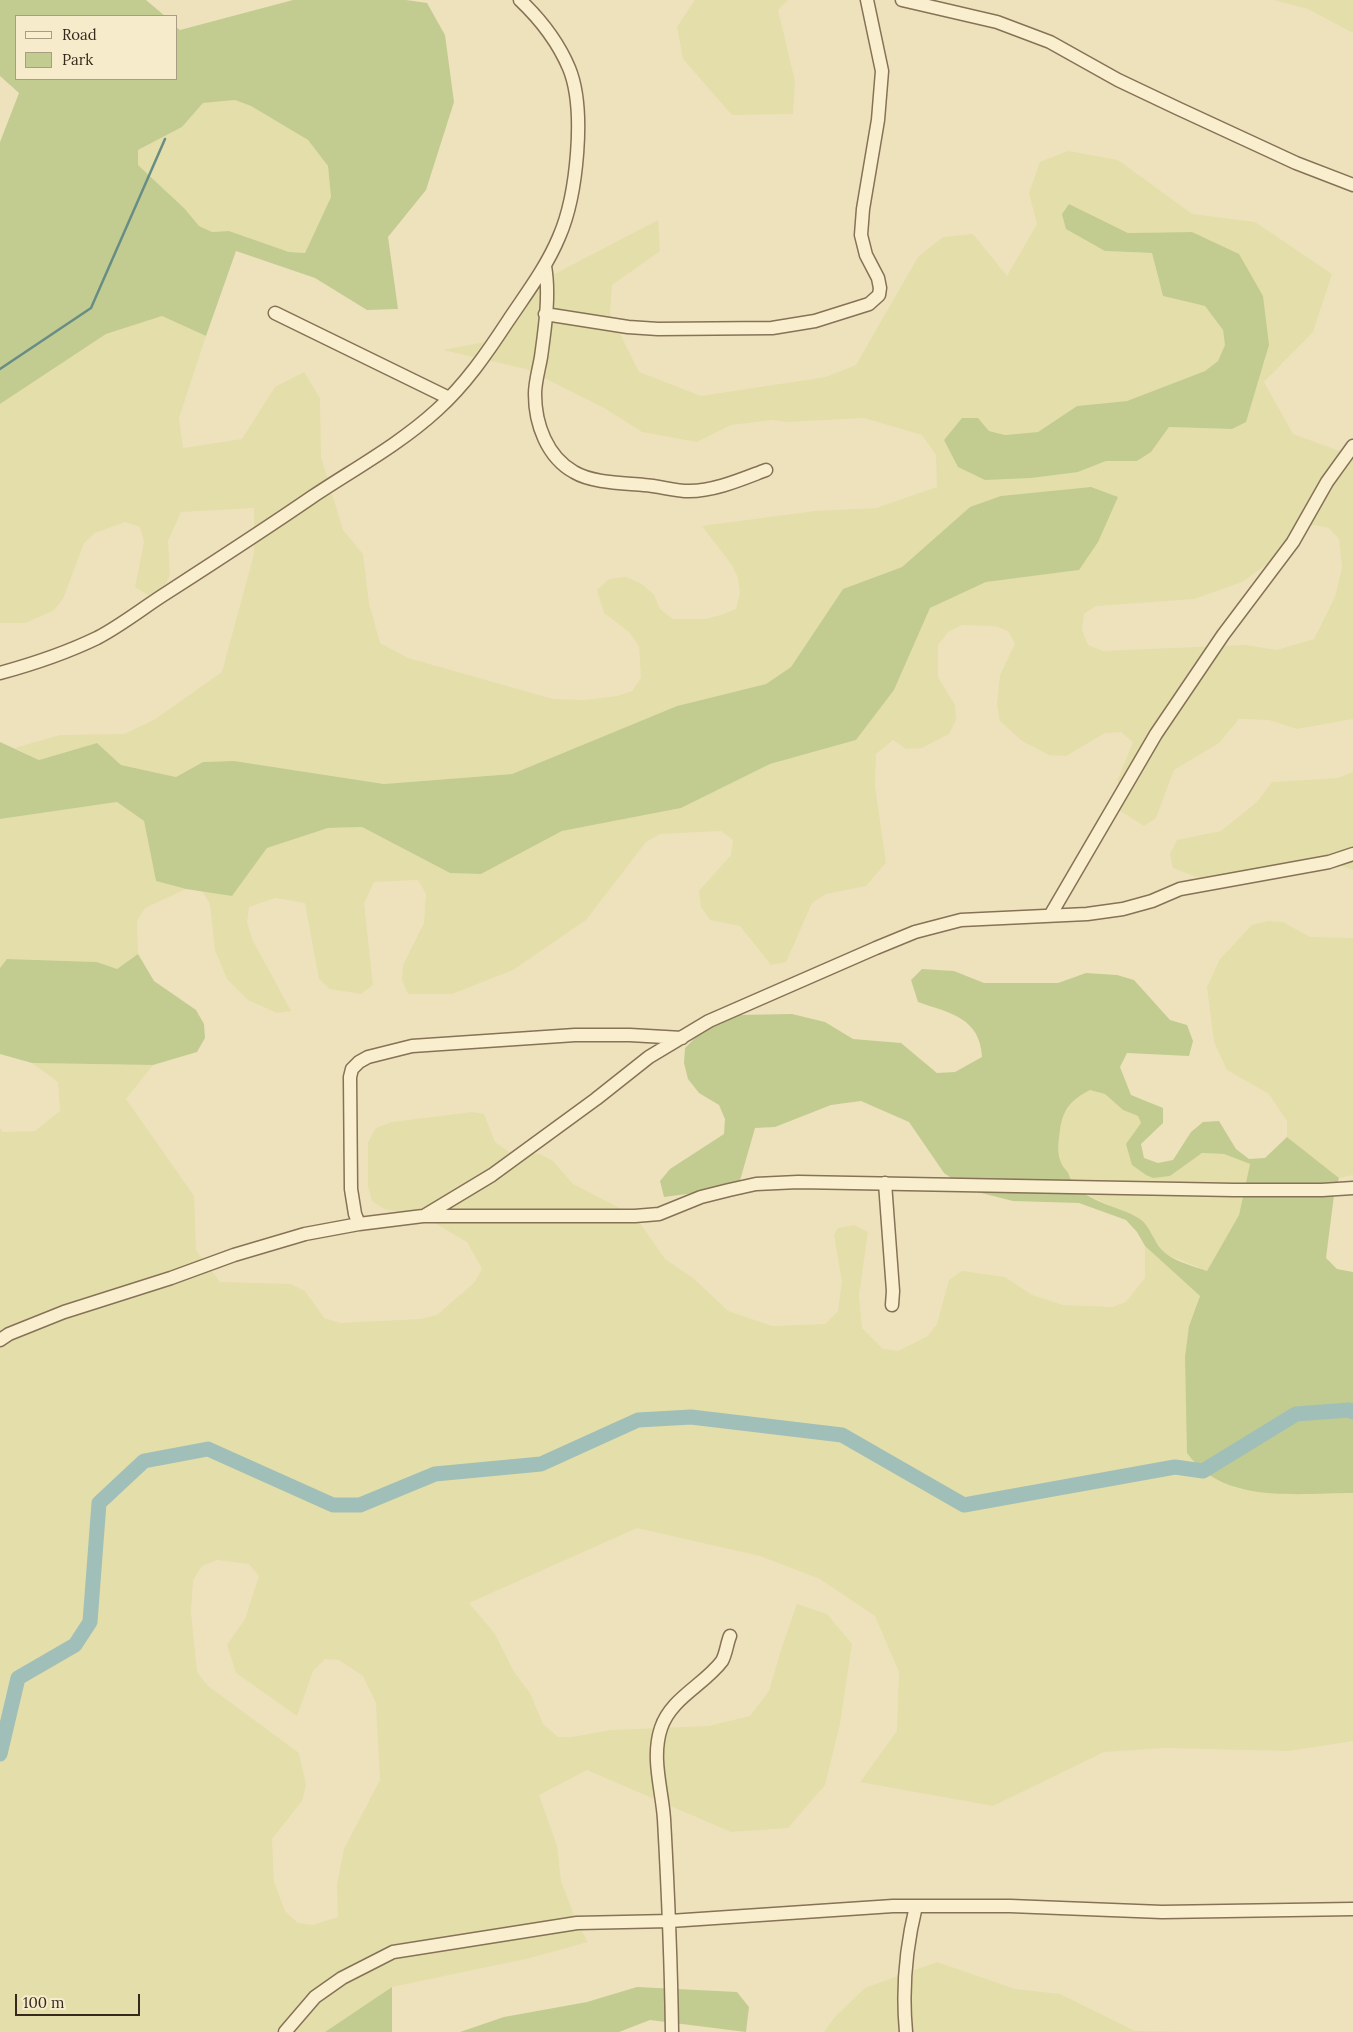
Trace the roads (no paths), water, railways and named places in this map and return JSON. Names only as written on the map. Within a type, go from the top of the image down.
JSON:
[{"type":"street","points":[[0,673],[51,658],[99,637],[374,458],[423,422],[449,398],[496,340],[545,266],[560,235],[570,200],[577,154],[577,108],[574,83],[561,52],[537,17],[520,0]]},
{"type":"street","points":[[545,314],[628,327],[658,329],[772,328],[815,321],[868,304],[879,295],[878,278],[866,254],[861,236],[862,209],[878,120],[882,71],[867,0]]},
{"type":"street","points":[[902,0],[998,22],[1050,42],[1118,80],[1296,163],[1353,185]]},
{"type":"street","points":[[545,266],[547,278],[543,341],[535,394],[538,420],[544,439],[559,460],[575,473],[607,482],[651,485],[669,490],[691,491],[728,484],[766,470]]},
{"type":"street","points":[[275,312],[449,398]]},
{"type":"street","points":[[1051,914],[1156,734],[1223,635],[1293,542],[1327,482],[1353,446]]},
{"type":"street","points":[[423,1216],[492,1175],[596,1099],[649,1057],[709,1021],[915,932],[960,920],[1051,914],[1087,914],[1123,909],[1152,901],[1180,889],[1329,862],[1353,854]]},
{"type":"street","points":[[359,1224],[351,1189],[350,1077],[352,1069],[363,1059],[412,1046],[453,1042],[504,1041],[576,1035],[630,1035],[682,1038]]},
{"type":"street","points":[[0,1340],[9,1334],[64,1312],[171,1278],[234,1255],[305,1234],[359,1224],[423,1216],[635,1216],[659,1214],[701,1197],[756,1184],[842,1182],[1234,1190],[1353,1188]]},
{"type":"street","points":[[885,1183],[893,1291],[892,1305]]},
{"type":"street","points":[[672,2032],[670,1922],[663,1804],[656,1758],[661,1727],[676,1703],[702,1681],[723,1659],[730,1636]]},
{"type":"street","points":[[285,2032],[315,1997],[342,1978],[394,1952],[577,1923],[670,1922],[893,1906],[1010,1906],[1162,1912],[1353,1909]]},
{"type":"street","points":[[906,2032],[905,1968],[909,1933],[916,1906]]},
{"type":"waterway","points":[[0,369],[91,308],[165,139]]},
{"type":"waterway","points":[[0,1754],[18,1678],[75,1645],[90,1622],[99,1503],[144,1461],[208,1449],[333,1505],[360,1505],[435,1474],[541,1464],[638,1420],[691,1417],[842,1435],[964,1505],[1175,1467],[1203,1471],[1296,1414],[1349,1410],[1353,1412]]}]
